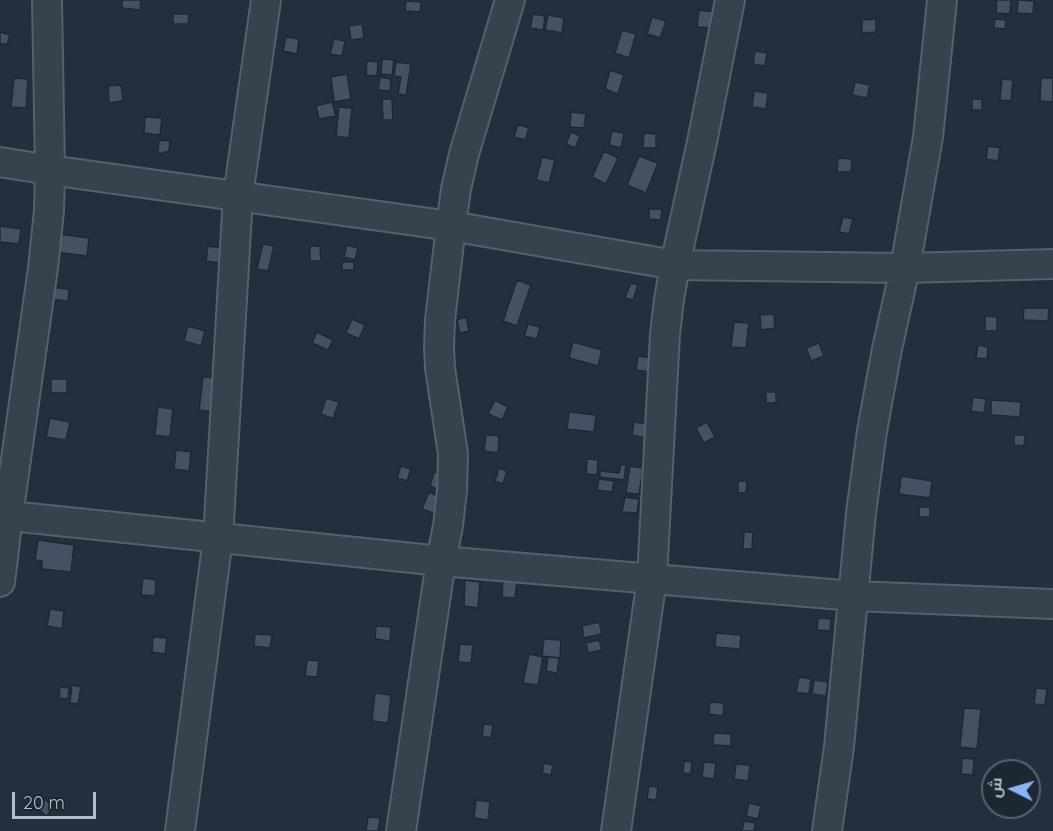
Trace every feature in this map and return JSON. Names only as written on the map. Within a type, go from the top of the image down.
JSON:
[{"type":"street","points":[[0,582],[4,516],[43,268],[49,211],[47,0]]},
{"type":"street","points":[[180,831],[218,538],[238,196],[266,0]]},
{"type":"street","points":[[401,831],[453,481],[453,454],[439,347],[451,226],[464,154],[510,0]]},
{"type":"street","points":[[616,831],[652,578],[665,334],[675,265],[730,0]]},
{"type":"street","points":[[827,831],[839,747],[861,513],[872,431],[905,268],[928,137],[942,0]]},
{"type":"street","points":[[0,162],[50,171],[451,226],[675,265],[905,268],[1053,264]]},
{"type":"street","points":[[4,516],[441,561],[854,596],[1053,604]]},
{"type":"building","points":[[122,0],[141,0],[140,10],[122,8]]},
{"type":"building","points":[[997,0],[1011,0],[1010,14],[996,13]]},
{"type":"building","points":[[1018,0],[1034,1],[1033,14],[1017,13]]},
{"type":"building","points":[[406,1],[421,2],[420,12],[405,11]]},
{"type":"building","points":[[699,10],[715,12],[713,28],[697,27]]},
{"type":"building","points":[[173,14],[189,14],[188,24],[173,24]]},
{"type":"building","points":[[533,14],[545,16],[543,30],[530,28]]},
{"type":"building","points":[[548,15],[564,18],[562,33],[545,30]]},
{"type":"building","points":[[652,17],[666,21],[660,38],[647,34]]},
{"type":"building","points":[[876,19],[876,32],[862,33],[862,20]]},
{"type":"building","points":[[995,19],[1006,20],[1005,29],[994,28]]},
{"type":"building","points":[[362,24],[364,38],[351,40],[349,26]]},
{"type":"building","points":[[622,30],[636,34],[629,58],[615,53]]},
{"type":"building","points":[[0,32],[10,35],[7,45],[0,43]]},
{"type":"building","points":[[286,37],[299,39],[297,54],[283,51]]},
{"type":"building","points":[[334,39],[345,41],[342,56],[330,54]]},
{"type":"building","points":[[755,51],[767,53],[765,66],[753,64]]},
{"type":"building","points":[[382,59],[394,60],[392,75],[381,74]]},
{"type":"building","points":[[367,61],[378,62],[377,76],[366,75]]},
{"type":"building","points":[[396,62],[411,64],[406,95],[398,94],[401,77],[394,76]]},
{"type":"building","points":[[610,70],[624,75],[618,94],[605,89]]},
{"type":"building","points":[[347,74],[351,99],[334,102],[331,77]]},
{"type":"building","points":[[380,77],[391,79],[390,91],[378,90]]},
{"type":"building","points":[[14,78],[28,79],[26,108],[11,107]]},
{"type":"building","points":[[1041,78],[1053,78],[1053,102],[1040,101]]},
{"type":"building","points":[[1002,79],[1013,80],[1011,101],[1000,100]]},
{"type":"building","points":[[855,82],[870,85],[867,98],[852,95]]},
{"type":"building","points":[[121,85],[123,101],[109,103],[108,86]]},
{"type":"building","points":[[754,91],[768,93],[766,109],[752,107]]},
{"type":"building","points":[[382,99],[392,99],[393,120],[383,120]]},
{"type":"building","points":[[972,99],[982,99],[982,110],[972,110]]},
{"type":"building","points":[[332,102],[336,116],[319,119],[316,106]]},
{"type":"building","points":[[339,107],[352,108],[349,138],[336,136]]},
{"type":"building","points":[[571,112],[586,114],[584,128],[570,127]]},
{"type":"building","points":[[145,117],[162,118],[160,135],[144,133]]},
{"type":"building","points":[[518,124],[529,128],[525,140],[514,137]]},
{"type":"building","points":[[612,131],[624,133],[621,148],[609,145]]},
{"type":"building","points":[[571,132],[580,136],[575,148],[566,144]]},
{"type":"building","points":[[644,133],[656,134],[656,148],[643,148]]},
{"type":"building","points":[[159,140],[170,141],[169,151],[158,154]]},
{"type":"building","points":[[988,146],[1000,148],[998,161],[986,159]]},
{"type":"building","points":[[604,151],[618,158],[606,184],[592,177]]},
{"type":"building","points":[[639,156],[658,163],[646,193],[627,185]]},
{"type":"building","points":[[542,157],[555,160],[549,183],[536,180]]},
{"type":"building","points":[[838,158],[852,159],[851,172],[837,172]]},
{"type":"building","points":[[649,209],[662,209],[661,220],[649,219]]},
{"type":"building","points":[[843,217],[853,219],[849,234],[839,232]]},
{"type":"building","points":[[0,226],[21,229],[19,244],[0,242]]},
{"type":"building","points":[[57,234],[89,238],[87,256],[55,252]]},
{"type":"building","points":[[263,244],[274,246],[268,271],[257,269]]},
{"type":"building","points":[[347,245],[358,248],[355,260],[344,257]]},
{"type":"building","points":[[208,246],[222,248],[220,263],[206,261]]},
{"type":"building","points":[[310,246],[320,246],[321,261],[310,261]]},
{"type":"building","points":[[342,262],[354,262],[354,270],[342,270]]},
{"type":"building","points":[[517,280],[531,285],[517,326],[503,321]]},
{"type":"building","points":[[631,283],[638,285],[633,300],[625,298]]},
{"type":"building","points":[[49,287],[69,289],[68,301],[48,299]]},
{"type":"building","points":[[1024,308],[1049,308],[1048,321],[1023,320]]},
{"type":"building","points":[[774,314],[775,328],[761,330],[760,315]]},
{"type":"building","points":[[985,316],[997,317],[997,331],[985,331]]},
{"type":"building","points":[[466,317],[469,331],[460,333],[457,320]]},
{"type":"building","points":[[352,319],[365,325],[359,339],[346,333]]},
{"type":"building","points":[[734,322],[749,323],[746,348],[731,347]]},
{"type":"building","points":[[528,324],[540,327],[537,339],[524,336]]},
{"type":"building","points":[[188,326],[205,331],[201,346],[184,341]]},
{"type":"building","points":[[317,332],[333,340],[328,350],[312,343]]},
{"type":"building","points":[[573,342],[602,350],[598,366],[569,358]]},
{"type":"building","points":[[819,343],[824,356],[811,361],[806,348]]},
{"type":"building","points":[[978,345],[988,347],[987,359],[976,358]]},
{"type":"building","points":[[638,356],[652,358],[650,372],[636,370]]},
{"type":"building","points":[[203,377],[216,378],[213,412],[199,410]]},
{"type":"building","points":[[51,379],[67,379],[67,393],[51,393]]},
{"type":"building","points":[[766,392],[776,392],[776,403],[766,403]]},
{"type":"building","points":[[973,397],[986,399],[984,413],[971,411]]},
{"type":"building","points":[[326,398],[339,402],[333,419],[321,414]]},
{"type":"building","points":[[495,400],[508,407],[502,420],[488,414]]},
{"type":"building","points":[[991,400],[1021,402],[1020,417],[991,415]]},
{"type":"building","points":[[158,407],[173,409],[170,437],[155,435]]},
{"type":"building","points":[[569,412],[596,415],[594,432],[567,429]]},
{"type":"building","points":[[50,418],[70,422],[66,440],[46,437]]},
{"type":"building","points":[[634,422],[647,424],[644,438],[632,435]]},
{"type":"building","points":[[707,422],[715,437],[704,443],[696,428]]},
{"type":"building","points":[[486,435],[499,436],[498,453],[484,451]]},
{"type":"building","points":[[1014,435],[1025,435],[1024,446],[1014,445]]},
{"type":"building","points":[[176,450],[191,452],[189,471],[174,469]]},
{"type":"building","points":[[587,459],[598,460],[597,475],[586,474]]},
{"type":"building","points":[[621,464],[626,465],[624,480],[600,477],[600,471],[619,473]]},
{"type":"building","points":[[401,466],[411,469],[407,481],[397,478]]},
{"type":"building","points":[[630,466],[643,468],[639,494],[626,493]]},
{"type":"building","points":[[499,468],[507,471],[503,484],[495,481]]},
{"type":"building","points":[[434,472],[449,477],[444,492],[430,486]]},
{"type":"building","points":[[901,476],[932,481],[930,498],[899,494]]},
{"type":"building","points":[[599,479],[614,481],[612,492],[597,490]]},
{"type":"building","points":[[738,481],[747,481],[746,493],[738,493]]},
{"type":"building","points":[[429,492],[442,498],[435,514],[422,509]]},
{"type":"building","points":[[625,497],[639,499],[637,513],[622,512]]},
{"type":"building","points":[[919,507],[930,507],[930,517],[919,517]]},
{"type":"building","points":[[744,532],[753,532],[752,549],[743,549]]},
{"type":"building","points":[[38,540],[74,545],[71,572],[42,569],[42,561],[35,560]]},
{"type":"building","points":[[143,578],[156,580],[155,596],[141,595]]},
{"type":"building","points":[[503,579],[517,581],[515,598],[502,597]]},
{"type":"building","points":[[465,580],[480,582],[478,608],[464,606]]},
{"type":"building","points":[[50,609],[64,611],[62,629],[47,626]]},
{"type":"building","points":[[818,618],[831,619],[830,631],[817,630]]},
{"type":"building","points":[[599,622],[602,634],[584,638],[582,626]]},
{"type":"building","points":[[376,626],[391,627],[390,641],[375,639]]},
{"type":"building","points":[[716,633],[741,635],[740,649],[715,647]]},
{"type":"building","points":[[255,634],[272,635],[270,648],[254,646]]},
{"type":"building","points":[[153,637],[167,638],[165,654],[152,652]]},
{"type":"building","points":[[544,639],[561,640],[560,658],[542,656]]},
{"type":"building","points":[[599,640],[602,650],[588,653],[586,643]]},
{"type":"building","points":[[460,644],[473,645],[471,663],[458,662]]},
{"type":"building","points":[[529,654],[543,657],[538,685],[523,683]]},
{"type":"building","points":[[548,657],[559,658],[557,673],[546,671]]},
{"type":"building","points":[[307,660],[319,661],[317,677],[305,676]]},
{"type":"building","points":[[799,677],[811,679],[809,694],[796,692]]},
{"type":"building","points":[[814,680],[828,682],[826,696],[812,694]]},
{"type":"building","points":[[72,685],[81,687],[78,704],[70,703]]},
{"type":"building","points":[[60,687],[69,688],[68,699],[59,698]]},
{"type":"building","points":[[1036,688],[1047,689],[1045,705],[1034,704]]},
{"type":"building","points":[[375,693],[391,695],[388,723],[372,721]]},
{"type":"building","points":[[710,702],[724,703],[723,716],[709,714]]},
{"type":"building","points":[[964,708],[981,709],[977,749],[960,747]]},
{"type":"building","points":[[484,724],[493,725],[491,738],[482,736]]},
{"type":"building","points":[[714,733],[731,734],[731,746],[713,745]]},
{"type":"building","points":[[962,758],[974,759],[973,775],[961,774]]},
{"type":"building","points":[[684,761],[692,762],[691,774],[683,773]]},
{"type":"building","points":[[704,762],[716,763],[714,779],[702,777]]},
{"type":"building","points":[[544,763],[553,765],[551,775],[542,773]]},
{"type":"building","points":[[736,764],[750,765],[748,781],[734,779]]},
{"type":"building","points":[[649,786],[658,787],[656,800],[647,799]]},
{"type":"building","points":[[44,799],[54,805],[47,816],[37,809]]},
{"type":"building","points":[[476,800],[490,802],[488,820],[474,818]]},
{"type":"building","points":[[749,803],[761,806],[758,819],[746,816]]},
{"type":"building","points":[[368,817],[380,818],[378,831],[366,831]]},
{"type":"building","points":[[744,821],[755,823],[754,831],[742,831]]}]
